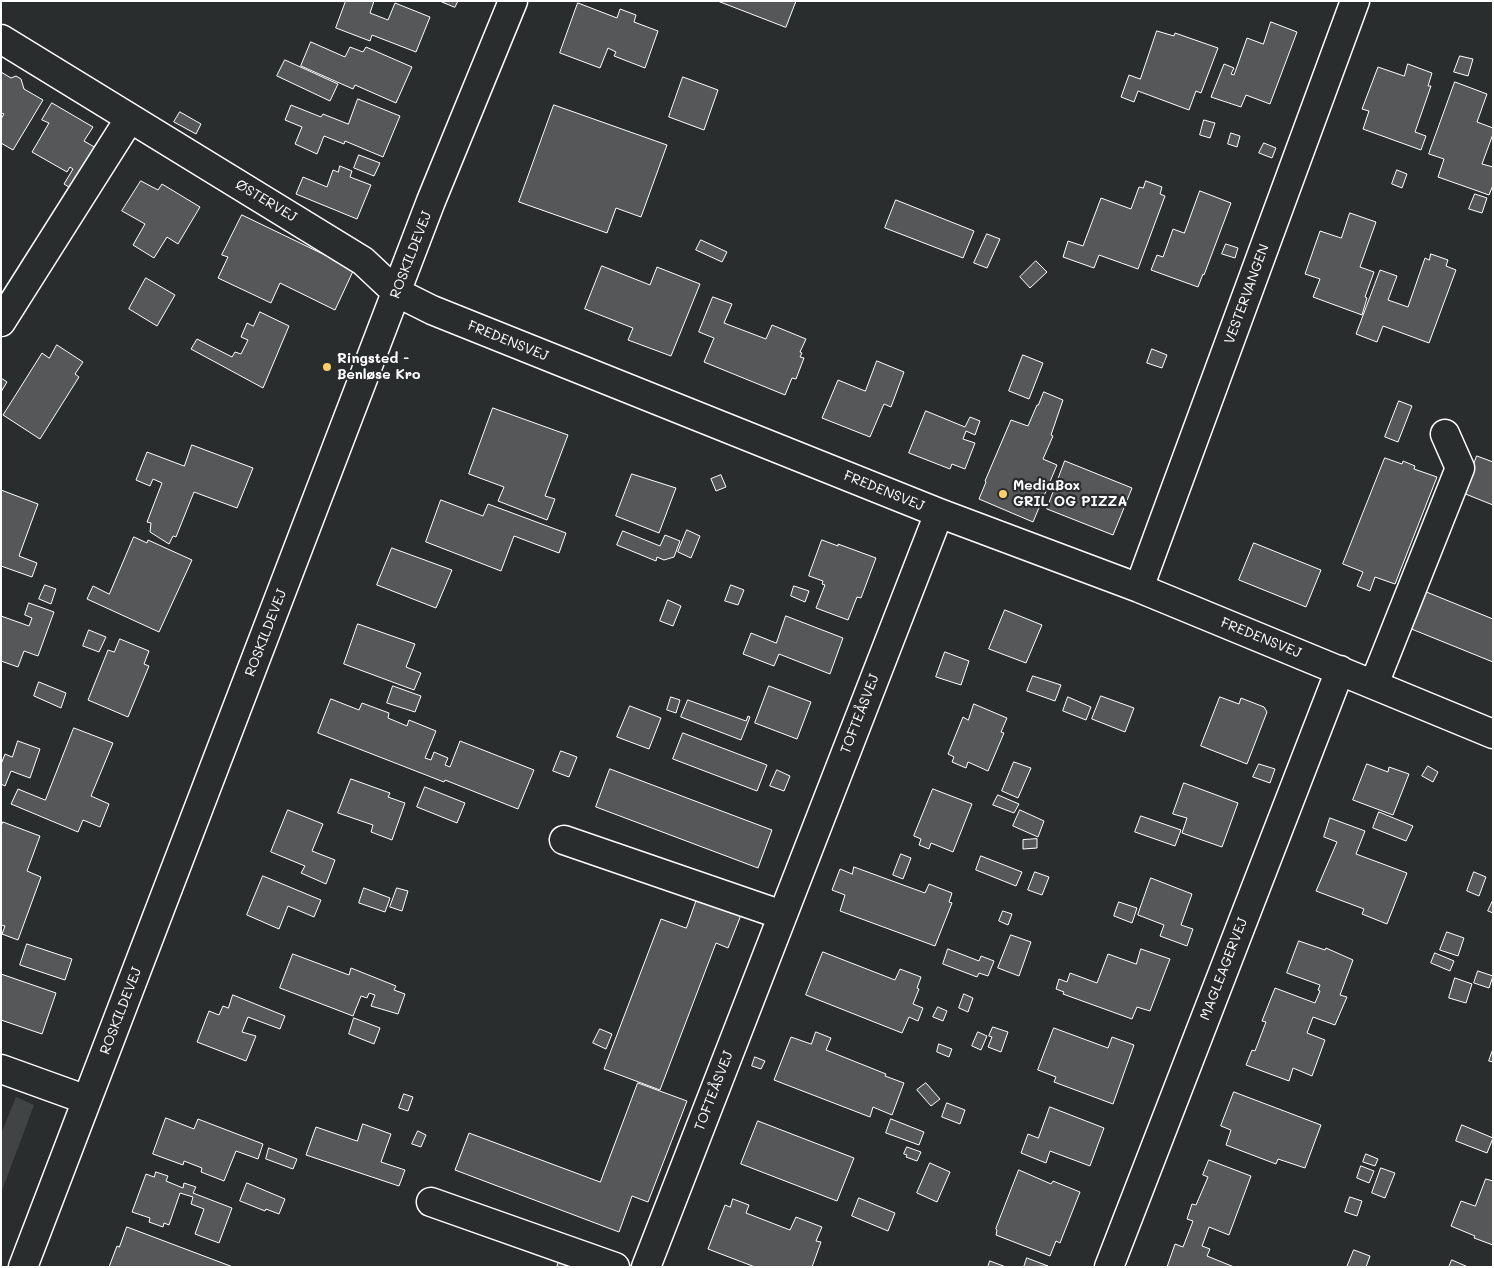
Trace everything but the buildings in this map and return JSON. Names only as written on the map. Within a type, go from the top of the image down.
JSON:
[{"type":"street","name":"ROSKILDEVEJ","points":[[23,1267],[431,201],[513,1]]},
{"type":"street","name":"VESTERVANGEN","points":[[1138,588],[1355,1]]},
{"type":"street","name":"ØSTERVEJ","points":[[1,39],[363,261],[396,292]]},
{"type":"street","points":[[1,322],[130,118]]},
{"type":"street","name":"FREDENSVEJ","points":[[396,292],[452,319],[938,513],[1138,588],[1493,734]]},
{"type":"street","points":[[1374,684],[1460,468],[1445,434]]},
{"type":"street","name":"TOFTEÅSVEJ","points":[[646,1267],[938,513]]},
{"type":"street","name":"MAGLEAGERVEJ","points":[[1109,1267],[1340,670]]},
{"type":"street","points":[[564,840],[782,915]]},
{"type":"street","points":[[1,1069],[86,1100]]},
{"type":"street","points":[[431,1202],[615,1267]]},
{"type":"shaded area","points":[[16,1097],[34,1105],[1,1193],[1,1134]]},
{"type":"place","name":"Ringsted - Benløse Kro","points":[[327,367]]},
{"type":"place","name":"MediaBox GRIL OG PIZZA","points":[[1003,494]]}]
